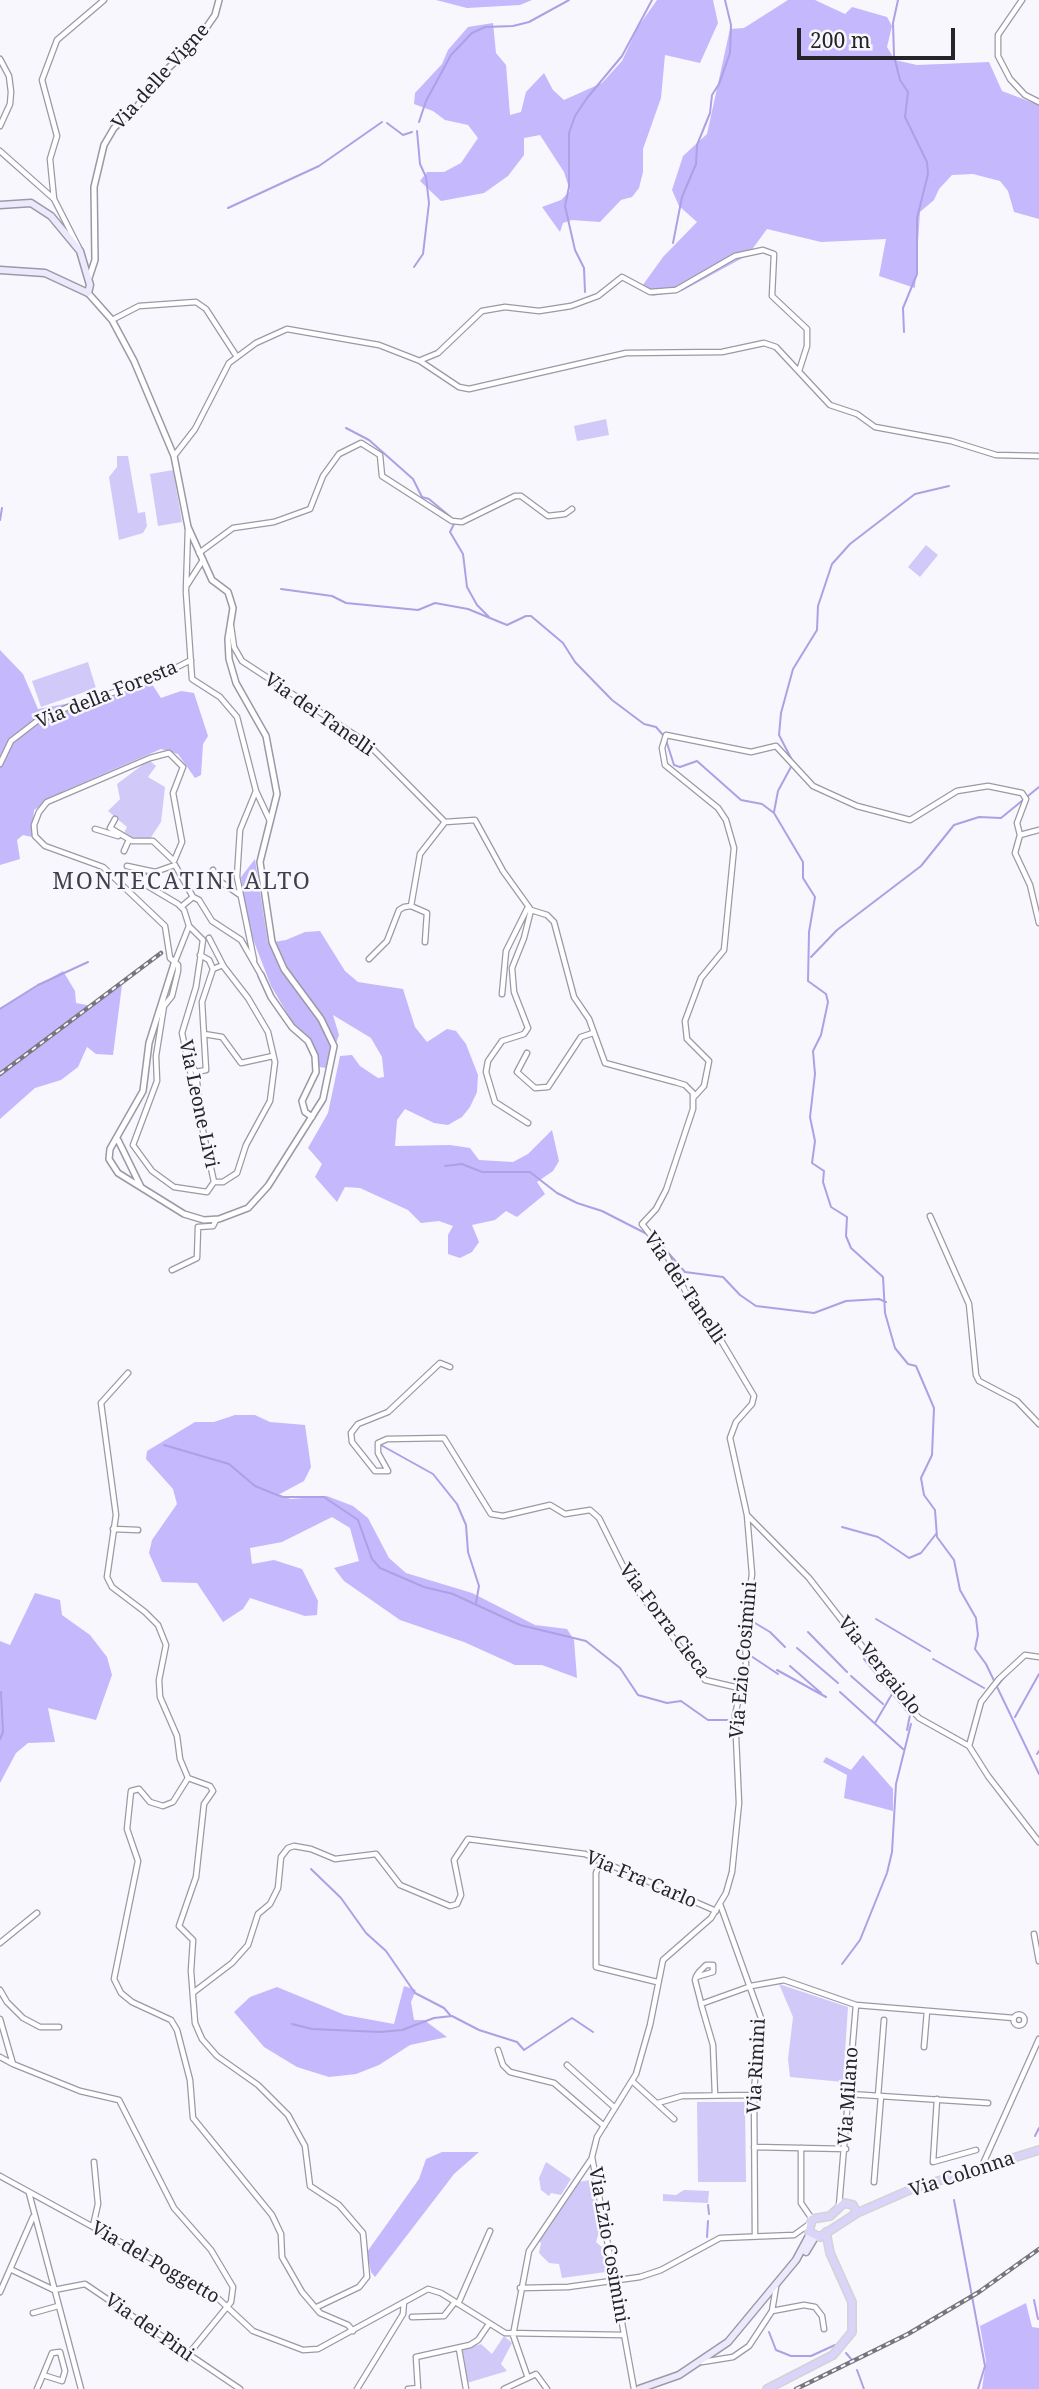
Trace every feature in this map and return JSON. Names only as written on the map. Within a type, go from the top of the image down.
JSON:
[{"type":"main road","points":[[0,205],[22,202],[37,206],[55,220],[79,251],[89,278],[88,293],[45,273],[0,270]]},
{"type":"main road","name":"Via Colonna","points":[[853,2207],[886,2202],[926,2184],[1039,2150]]},
{"type":"main road","points":[[830,2253],[814,2236],[810,2222],[830,2216],[839,2206],[853,2207]]},
{"type":"main road","points":[[636,2389],[668,2380],[702,2362],[744,2325],[814,2236],[826,2232],[853,2207]]},
{"type":"main road","points":[[767,2389],[833,2355],[850,2337],[854,2322],[852,2302],[830,2253],[826,2232]]},
{"type":"street","points":[[54,199],[50,159],[57,136],[41,80],[57,40],[103,0]]},
{"type":"street","name":"Via delle Vigne","points":[[89,278],[95,264],[94,187],[106,141],[160,76],[197,41],[215,15],[219,0]]},
{"type":"street","points":[[1022,0],[1013,17],[998,35],[998,55],[1010,79],[1025,95],[1039,102]]},
{"type":"street","points":[[0,59],[9,76],[11,92],[10,104],[0,126]]},
{"type":"street","points":[[0,151],[54,199],[78,242],[79,251]]},
{"type":"street","points":[[420,360],[438,353],[482,311],[505,307],[539,311],[571,306],[598,296],[622,278],[650,292],[676,290],[735,256],[763,250],[774,254],[772,296],[807,329],[805,355],[799,371]]},
{"type":"street","points":[[88,293],[112,320],[134,361],[174,456],[188,527],[186,589],[192,679],[220,697],[237,717],[256,791],[271,822]]},
{"type":"street","points":[[112,320],[139,306],[196,302],[206,309],[237,357]]},
{"type":"street","points":[[174,456],[195,429],[229,363],[256,343],[287,329],[379,345],[420,360],[459,387],[469,389],[626,353],[722,352],[764,343],[776,347],[830,405],[858,414],[874,427],[951,441],[996,455],[1039,456]]},
{"type":"street","points":[[200,552],[233,528],[274,522],[310,509],[323,476],[339,454],[361,443],[380,455],[382,476],[452,521],[461,522],[515,496],[521,496],[548,516],[565,514],[572,509]]},
{"type":"street","points":[[188,527],[212,580],[228,592],[233,608],[229,659],[236,683],[266,736],[277,794],[260,862],[272,942],[284,969],[321,1019],[334,1046],[323,1099],[254,1203],[234,1216],[216,1220],[187,1216],[142,1189],[111,1166],[109,1151],[118,1140],[143,1091],[149,1044],[174,964],[190,926]]},
{"type":"street","points":[[186,589],[203,560]]},
{"type":"street","name":"Via dei Tanelli","points":[[231,626],[234,647],[242,661],[367,743],[445,822]]},
{"type":"street","name":"Via della Foresta","points":[[0,764],[11,741],[37,721],[73,705],[150,681],[191,660]]},
{"type":"street","points":[[411,905],[420,854],[445,822],[475,820],[503,871],[530,908],[547,915],[554,922],[574,998],[589,1019],[604,1063],[685,1085],[694,1097],[704,1086],[709,1061],[687,1039],[685,1021],[701,978],[724,950],[734,848],[726,820],[718,808],[665,765],[662,748],[666,735],[751,752],[776,746],[813,786],[865,809],[909,820],[957,791],[988,786],[1022,793],[1026,799],[1017,823],[1020,835],[1015,853],[1035,898],[1039,923]]},
{"type":"street","points":[[127,866],[145,877],[146,885],[181,907],[190,926],[206,941],[257,1011],[268,1031],[275,1080],[270,1101],[246,1145],[237,1172],[223,1182],[214,1182],[207,1192],[174,1187],[152,1171],[133,1145],[157,1081],[156,1056],[164,1006],[172,996],[178,971],[178,965],[170,958],[164,926],[103,867],[45,846],[34,836],[34,825],[47,802],[150,758],[169,753],[176,757],[183,767],[173,793],[181,842],[175,863],[165,869],[137,871]]},
{"type":"street","points":[[254,960],[237,877],[240,830],[256,791]]},
{"type":"street","points":[[115,819],[110,828],[135,841]]},
{"type":"street","points":[[95,830],[128,842],[153,841],[175,863],[193,897],[199,900],[208,916],[241,940],[254,960],[271,997],[292,1027],[308,1041],[315,1056],[316,1072],[302,1101],[302,1107],[312,1117]]},
{"type":"street","points":[[1020,835],[1039,830]]},
{"type":"street","points":[[124,851],[128,842]]},
{"type":"street","points":[[212,870],[218,880],[240,895]]},
{"type":"street","points":[[181,907],[193,897]]},
{"type":"street","points":[[411,905],[427,913],[425,942]]},
{"type":"street","points":[[369,959],[387,941],[400,910],[411,905]]},
{"type":"street","points":[[502,995],[506,951],[530,908]]},
{"type":"street","points":[[528,1123],[495,1102],[486,1072],[488,1061],[502,1041],[524,1034],[528,1028],[514,992],[512,968],[524,938],[530,908]]},
{"type":"street","points":[[204,931],[206,941]]},
{"type":"street","name":"Via Leone Livi","points":[[206,941],[182,1033],[214,1182]]},
{"type":"street","points":[[196,1072],[206,1070],[202,1002],[213,969],[209,960],[200,956]]},
{"type":"street","points":[[213,969],[223,965]]},
{"type":"street","points":[[527,1053],[517,1072],[535,1088],[548,1087],[581,1037],[593,1033]]},
{"type":"street","points":[[204,1034],[222,1037],[241,1063],[273,1056]]},
{"type":"street","points":[[187,1057],[196,1072],[198,1112]]},
{"type":"street","name":"Via dei Tanelli","points":[[694,1097],[666,1190],[656,1209],[642,1224],[647,1234],[667,1256],[701,1321],[716,1332],[754,1396],[752,1404],[736,1422],[730,1438],[747,1515]]},
{"type":"street","points":[[118,1140],[142,1189]]},
{"type":"street","points":[[930,1216],[970,1304],[975,1376],[979,1381],[1017,1401],[1039,1424]]},
{"type":"street","points":[[172,1270],[197,1258],[197,1229],[213,1226],[216,1220]]},
{"type":"street","name":"Via Forra Cieca","points":[[450,1367],[440,1363],[388,1412],[358,1424],[351,1433],[352,1442],[375,1471],[388,1471],[378,1453],[378,1443],[387,1439],[444,1438],[491,1514],[503,1516],[550,1505],[565,1514],[590,1510],[599,1518],[631,1582],[705,1680],[739,1688]]},
{"type":"street","points":[[128,1373],[101,1403],[116,1515],[107,1577],[112,1587],[158,1625],[166,1645],[159,1680],[160,1697],[177,1737],[180,1759],[188,1779]]},
{"type":"street","name":"Via Vergaiolo","points":[[747,1515],[809,1578],[909,1708],[919,1718],[969,1746],[988,1776],[1039,1842]]},
{"type":"street","name":"Via Ezio Cosimini","points":[[636,2389],[592,2157],[604,2126],[632,2081],[650,2025],[663,1960],[705,1925],[716,1911],[732,1872],[738,1817],[735,1730],[739,1688],[746,1667],[751,1539],[747,1515]]},
{"type":"street","points":[[113,1529],[138,1530]]},
{"type":"street","points":[[751,1539],[757,1533],[765,1532]]},
{"type":"street","points":[[969,1746],[981,1702],[999,1679],[1025,1655],[1039,1657]]},
{"type":"street","points":[[188,1779],[210,1786],[213,1791],[204,1804],[196,1877],[179,1926],[193,1940],[191,1971],[195,2024],[202,2039],[217,2056],[258,2085],[288,2115],[305,2146],[310,2186],[339,2204],[363,2233],[367,2277],[352,2291],[317,2307]]},
{"type":"street","points":[[188,1779],[173,1802],[163,1806],[150,1802],[139,1789],[131,1791],[127,1829],[138,1861],[114,1979],[127,1997],[171,2020],[177,2030],[190,2080],[193,2118],[272,2215],[281,2234],[282,2257],[290,2276],[320,2313],[348,2325],[353,2331]]},
{"type":"street","name":"Via Fra Carlo","points":[[194,1993],[232,1963],[248,1945],[256,1918],[270,1905],[278,1888],[281,1857],[288,1847],[311,1849],[335,1860],[376,1854],[400,1885],[450,1906],[457,1904],[461,1895],[454,1860],[468,1839],[585,1854],[716,1911]]},
{"type":"street","points":[[601,1860],[596,1873],[596,1967],[657,1982]]},
{"type":"street","name":"Via Rimini","points":[[720,1904],[761,2018],[754,2095],[755,2235]]},
{"type":"street","points":[[0,1943],[37,1913]]},
{"type":"street","points":[[1034,1934],[1039,1961]]},
{"type":"street","points":[[696,1977],[695,1984],[713,2045],[715,2095]]},
{"type":"street","points":[[701,2004],[751,1986],[784,1980],[856,2005],[1014,2018]]},
{"type":"street","points":[[0,1990],[6,2002],[23,2018],[40,2027],[59,2027]]},
{"type":"street","name":"Via Milano","points":[[839,2206],[846,2149],[856,2005]]},
{"type":"street","points":[[924,2047],[927,2011]]},
{"type":"street","points":[[0,2019],[13,2064]]},
{"type":"street","points":[[874,2182],[884,2020]]},
{"type":"street","points":[[981,2168],[1039,2039]]},
{"type":"street","points":[[498,2050],[503,2065],[510,2072],[554,2083],[604,2126]]},
{"type":"street","points":[[0,2057],[80,2091],[119,2100],[174,2208],[211,2250],[233,2287],[234,2296],[187,2356]]},
{"type":"street","points":[[567,2065],[615,2108]]},
{"type":"street","points":[[632,2081],[674,2119]]},
{"type":"street","points":[[849,2094],[988,2103]]},
{"type":"street","points":[[658,2102],[682,2096],[754,2095]]},
{"type":"street","points":[[937,2099],[934,2164],[976,2150]]},
{"type":"street","points":[[754,2147],[846,2149]]},
{"type":"street","points":[[520,2288],[614,2282],[655,2273],[720,2238],[794,2235],[810,2222],[801,2203],[801,2148]]},
{"type":"street","points":[[528,2378],[513,2334],[520,2288],[534,2241],[592,2157]]},
{"type":"street","points":[[93,2226],[98,2204],[94,2162]]},
{"type":"street","name":"Via del Poggetto","points":[[0,2176],[210,2291],[253,2331],[303,2350],[318,2349],[428,2289],[441,2293],[489,2324],[513,2334],[624,2335]]},
{"type":"street","points":[[842,2187],[853,2207]]},
{"type":"street","points":[[29,2193],[33,2217],[81,2389]]},
{"type":"street","points":[[0,2292],[33,2217]]},
{"type":"street","points":[[412,2317],[444,2316],[456,2303],[490,2231]]},
{"type":"street","points":[[10,2269],[54,2290]]},
{"type":"street","name":"Via dei Pini","points":[[54,2290],[85,2284],[187,2356],[240,2389]]},
{"type":"street","points":[[702,2362],[733,2357],[749,2346],[772,2311],[776,2286]]},
{"type":"street","points":[[357,2389],[403,2314],[404,2301]]},
{"type":"street","points":[[772,2311],[804,2305],[815,2307],[822,2316],[824,2329]]},
{"type":"street","points":[[33,2313],[58,2306]]},
{"type":"street","points":[[408,2389],[418,2388],[416,2357],[458,2348],[478,2340],[489,2324]]},
{"type":"street","points":[[458,2348],[466,2389]]},
{"type":"street","points":[[37,2389],[43,2375],[55,2351],[60,2352],[64,2365],[60,2382],[43,2375]]},
{"type":"street","points":[[64,2365],[74,2363]]},
{"type":"street","points":[[504,2389],[536,2374],[547,2389]]},
{"type":"shaded area","points":[[436,0],[532,0],[520,5],[467,8]]},
{"type":"shaded area","points":[[657,0],[713,0],[718,23],[700,63],[665,55],[661,98],[643,149],[643,172],[639,188],[632,197],[621,200],[600,222],[572,220],[563,223],[560,232],[542,207],[561,200],[570,191],[564,172],[540,135],[524,138],[524,155],[508,176],[484,193],[441,201],[420,181],[427,172],[444,172],[461,163],[478,138],[468,125],[445,120],[433,111],[414,104],[415,93],[442,64],[448,50],[468,27],[493,23],[496,53],[506,65],[510,115],[521,112],[526,92],[544,73],[553,90],[564,100],[602,83],[622,61],[638,27]]},
{"type":"shaded area","points":[[788,0],[815,0],[845,14],[852,7],[887,17],[892,26],[887,47],[895,60],[917,65],[989,62],[1002,91],[1039,105],[1039,219],[1014,212],[1008,191],[1000,181],[973,174],[952,175],[939,189],[934,200],[920,212],[915,288],[879,276],[886,239],[821,242],[767,229],[748,255],[682,291],[653,296],[640,289],[663,257],[697,222],[679,206],[672,190],[683,156],[707,134],[730,29],[744,28]]},
{"type":"shaded area","points":[[606,419],[609,435],[577,441],[574,426]]},
{"type":"shaded area","points":[[117,456],[128,456],[138,513],[145,512],[147,526],[143,533],[119,540],[109,477],[117,467]]},
{"type":"shaded area","points":[[173,470],[182,522],[158,526],[150,474]]},
{"type":"shaded area","points":[[926,545],[938,555],[920,577],[908,567]]},
{"type":"shaded area","points":[[0,650],[23,674],[38,709],[92,699],[150,681],[161,698],[181,691],[194,693],[208,736],[203,744],[201,775],[195,778],[178,754],[161,749],[64,791],[34,810],[32,837],[23,835],[17,840],[20,859],[0,865]]},
{"type":"shaded area","points":[[88,662],[96,688],[41,707],[32,681]]},
{"type":"shaded area","points":[[149,760],[156,766],[148,777],[165,787],[161,822],[150,839],[133,838],[124,833],[127,827],[108,811],[120,799],[117,784]]},
{"type":"shaded area","points":[[255,859],[268,943],[286,940],[305,932],[320,931],[345,971],[358,982],[403,989],[415,1027],[427,1042],[447,1029],[456,1031],[466,1044],[478,1075],[477,1092],[470,1107],[462,1117],[448,1125],[434,1123],[405,1109],[397,1120],[395,1146],[450,1145],[470,1148],[479,1160],[513,1162],[528,1154],[552,1130],[559,1161],[553,1171],[537,1182],[545,1194],[517,1217],[506,1211],[495,1220],[472,1225],[479,1242],[472,1252],[460,1258],[448,1254],[448,1235],[453,1226],[439,1221],[421,1223],[408,1210],[360,1188],[345,1187],[337,1202],[315,1177],[322,1164],[308,1148],[328,1113],[340,1056],[352,1055],[360,1066],[378,1078],[384,1077],[382,1057],[371,1038],[333,1015],[339,1035],[327,1068],[319,1067],[311,1039],[294,1025],[271,986],[248,926],[241,877]]},
{"type":"shaded area","points":[[63,971],[75,991],[76,1003],[92,1006],[122,985],[113,1055],[96,1054],[87,1047],[78,1067],[61,1080],[35,1088],[0,1119],[0,1008]]},
{"type":"shaded area","points":[[235,1415],[255,1415],[270,1422],[305,1425],[311,1467],[304,1481],[278,1495],[291,1499],[327,1496],[353,1506],[368,1518],[389,1558],[406,1573],[472,1593],[535,1625],[567,1629],[574,1640],[577,1678],[542,1665],[515,1665],[464,1642],[400,1620],[344,1581],[334,1568],[359,1561],[350,1528],[332,1517],[282,1542],[250,1548],[252,1564],[274,1560],[302,1569],[318,1601],[317,1615],[305,1616],[250,1598],[243,1609],[223,1622],[197,1583],[162,1582],[149,1553],[152,1540],[177,1504],[173,1489],[146,1459],[147,1451],[195,1422],[214,1422]]},
{"type":"shaded area","points":[[35,1593],[60,1600],[62,1615],[90,1635],[107,1657],[112,1675],[96,1720],[48,1708],[55,1742],[28,1743],[16,1753],[0,1783],[0,1641],[10,1645]]},
{"type":"shaded area","points":[[863,1755],[893,1789],[893,1811],[844,1798],[847,1775],[823,1762],[826,1757],[851,1770]]},
{"type":"shaded area","points":[[779,1984],[848,2007],[843,2082],[790,2077],[788,2059],[793,2017]]},
{"type":"shaded area","points":[[404,1986],[416,1990],[411,2002],[414,2020],[424,2020],[447,2037],[410,2045],[379,2065],[356,2074],[329,2077],[297,2067],[264,2047],[234,2012],[250,1997],[277,1987],[345,2015],[394,2024]]},
{"type":"shaded area","points":[[697,2102],[745,2102],[746,2182],[698,2182]]},
{"type":"shaded area","points":[[442,2152],[479,2152],[454,2174],[375,2277],[371,2272],[367,2252],[419,2179],[426,2159]]},
{"type":"shaded area","points":[[546,2162],[571,2179],[561,2195],[551,2193],[549,2196],[541,2190],[539,2178]]},
{"type":"shaded area","points":[[590,2180],[600,2229],[596,2242],[603,2248],[606,2272],[562,2278],[559,2264],[549,2263],[539,2253],[541,2243],[538,2240],[578,2182]]},
{"type":"shaded area","points":[[684,2190],[709,2191],[708,2203],[663,2201],[663,2194],[676,2195]]},
{"type":"shaded area","points":[[1026,2303],[1032,2327],[1039,2328],[1039,2389],[982,2389],[986,2361],[980,2326]]},
{"type":"shaded area","points":[[504,2336],[512,2343],[501,2364],[507,2371],[467,2383],[462,2350],[481,2344],[492,2354]]},
{"type":"waterway","points":[[419,122],[426,101],[451,55],[472,33],[485,27],[513,26],[529,22],[569,0]]},
{"type":"waterway","points":[[585,292],[584,268],[575,250],[565,206],[569,187],[569,133],[575,116],[587,98],[622,56],[652,0]]},
{"type":"waterway","points":[[673,243],[682,197],[696,164],[697,145],[710,113],[712,95],[719,84],[730,53],[731,25],[725,0]]},
{"type":"waterway","points":[[898,0],[893,23],[894,56],[900,80],[908,92],[905,117],[927,162],[928,174],[917,218],[917,274],[903,308],[904,332]]},
{"type":"waterway","points":[[228,208],[319,166],[382,122]]},
{"type":"waterway","points":[[387,123],[403,135],[412,132]]},
{"type":"waterway","points":[[414,267],[423,254],[429,203],[426,177],[420,164],[417,131]]},
{"type":"waterway","points":[[346,428],[369,440],[413,479],[422,497],[429,499],[453,519]]},
{"type":"waterway","points":[[792,760],[779,735],[781,713],[793,669],[817,630],[818,606],[832,564],[850,544],[915,494],[949,486]]},
{"type":"waterway","points":[[0,520],[2,508]]},
{"type":"waterway","points":[[454,524],[450,532],[463,554],[467,587],[477,605],[489,617]]},
{"type":"waterway","points":[[281,589],[332,596],[346,603],[418,610],[435,603],[468,609],[507,625],[531,616],[563,643],[575,662],[612,700],[644,724],[656,727],[663,735]]},
{"type":"waterway","points":[[666,740],[674,765],[680,767],[697,761],[741,800],[762,804],[774,813],[803,862],[803,878],[815,897],[809,932],[808,981],[826,994],[828,1002],[821,1035],[813,1051],[815,1074],[810,1117],[815,1141],[812,1163],[824,1171],[823,1182],[831,1207],[847,1217],[846,1236],[851,1248],[883,1277],[885,1313],[895,1348],[908,1364],[916,1366],[934,1408],[932,1455],[921,1478],[924,1495],[935,1510],[937,1537],[954,1560],[960,1590],[976,1618],[978,1635],[975,1649],[986,1664],[1039,1774]]},
{"type":"waterway","points":[[774,812],[778,791],[792,765]]},
{"type":"waterway","points":[[811,957],[837,930],[921,866],[954,825],[979,817],[1001,818],[1039,787]]},
{"type":"waterway","points":[[0,1009],[38,985],[88,962]]},
{"type":"waterway","points":[[445,1166],[462,1164],[482,1172],[530,1172],[557,1193],[602,1211],[647,1234]]},
{"type":"waterway","points":[[657,1240],[685,1272],[723,1277],[740,1295],[756,1306],[814,1313],[846,1301],[879,1299],[886,1302]]},
{"type":"waterway","points":[[379,1444],[433,1474],[457,1504],[466,1525],[468,1552],[479,1586],[476,1603]]},
{"type":"waterway","points":[[164,1445],[229,1464],[255,1486],[283,1497],[324,1497],[358,1520],[372,1559],[380,1568],[424,1587],[453,1594],[520,1625],[586,1641],[620,1668],[638,1695],[667,1703],[681,1701],[708,1720],[728,1720]]},
{"type":"waterway","points":[[842,1527],[878,1537],[909,1558],[921,1553],[936,1534]]},
{"type":"waterway","points":[[876,1619],[930,1651]]},
{"type":"waterway","points":[[755,1623],[770,1632],[785,1647]]},
{"type":"waterway","points":[[808,1632],[847,1672]]},
{"type":"waterway","points":[[797,1648],[838,1683]]},
{"type":"waterway","points":[[751,1656],[778,1674]]},
{"type":"waterway","points":[[864,1659],[910,1715],[907,1730]]},
{"type":"waterway","points":[[933,1659],[984,1688]]},
{"type":"waterway","points":[[790,1666],[821,1693]]},
{"type":"waterway","points":[[777,1670],[826,1697]]},
{"type":"waterway","points":[[997,1686],[1007,1674]]},
{"type":"waterway","points":[[1015,1717],[1039,1674]]},
{"type":"waterway","points":[[851,1676],[883,1704]]},
{"type":"waterway","points":[[0,1739],[3,1732],[1,1692]]},
{"type":"waterway","points":[[840,1692],[903,1749]]},
{"type":"waterway","points":[[875,1723],[892,1694]]},
{"type":"waterway","points":[[842,1964],[860,1940],[887,1873],[892,1852],[896,1784],[911,1724]]},
{"type":"waterway","points":[[311,1869],[341,1898],[366,1933],[386,1951],[415,1993],[444,2008],[450,2015]]},
{"type":"waterway","points":[[292,2024],[312,2029],[380,2032],[402,2030],[434,2018],[452,2016],[479,2030],[517,2042],[524,2050],[572,2018],[593,2032]]},
{"type":"waterway","points":[[1035,2136],[1039,2128]]},
{"type":"waterway","points":[[954,2200],[985,2366],[978,2389]]},
{"type":"waterway","points":[[708,2205],[709,2214]]},
{"type":"waterway","points":[[707,2237],[708,2221]]},
{"type":"waterway","points":[[1034,2300],[1038,2319]]},
{"type":"waterway","points":[[769,2332],[776,2350],[791,2356],[811,2356],[835,2345]]},
{"type":"waterway","points":[[846,2353],[852,2360]]},
{"type":"waterway","points":[[857,2370],[864,2389]]},
{"type":"railway","points":[[0,1074],[161,953]]},
{"type":"railway","points":[[796,2389],[908,2334],[979,2292],[1039,2249]]},
{"type":"district","name":"MONTECATINI ALTO","points":[[182,882]]}]
